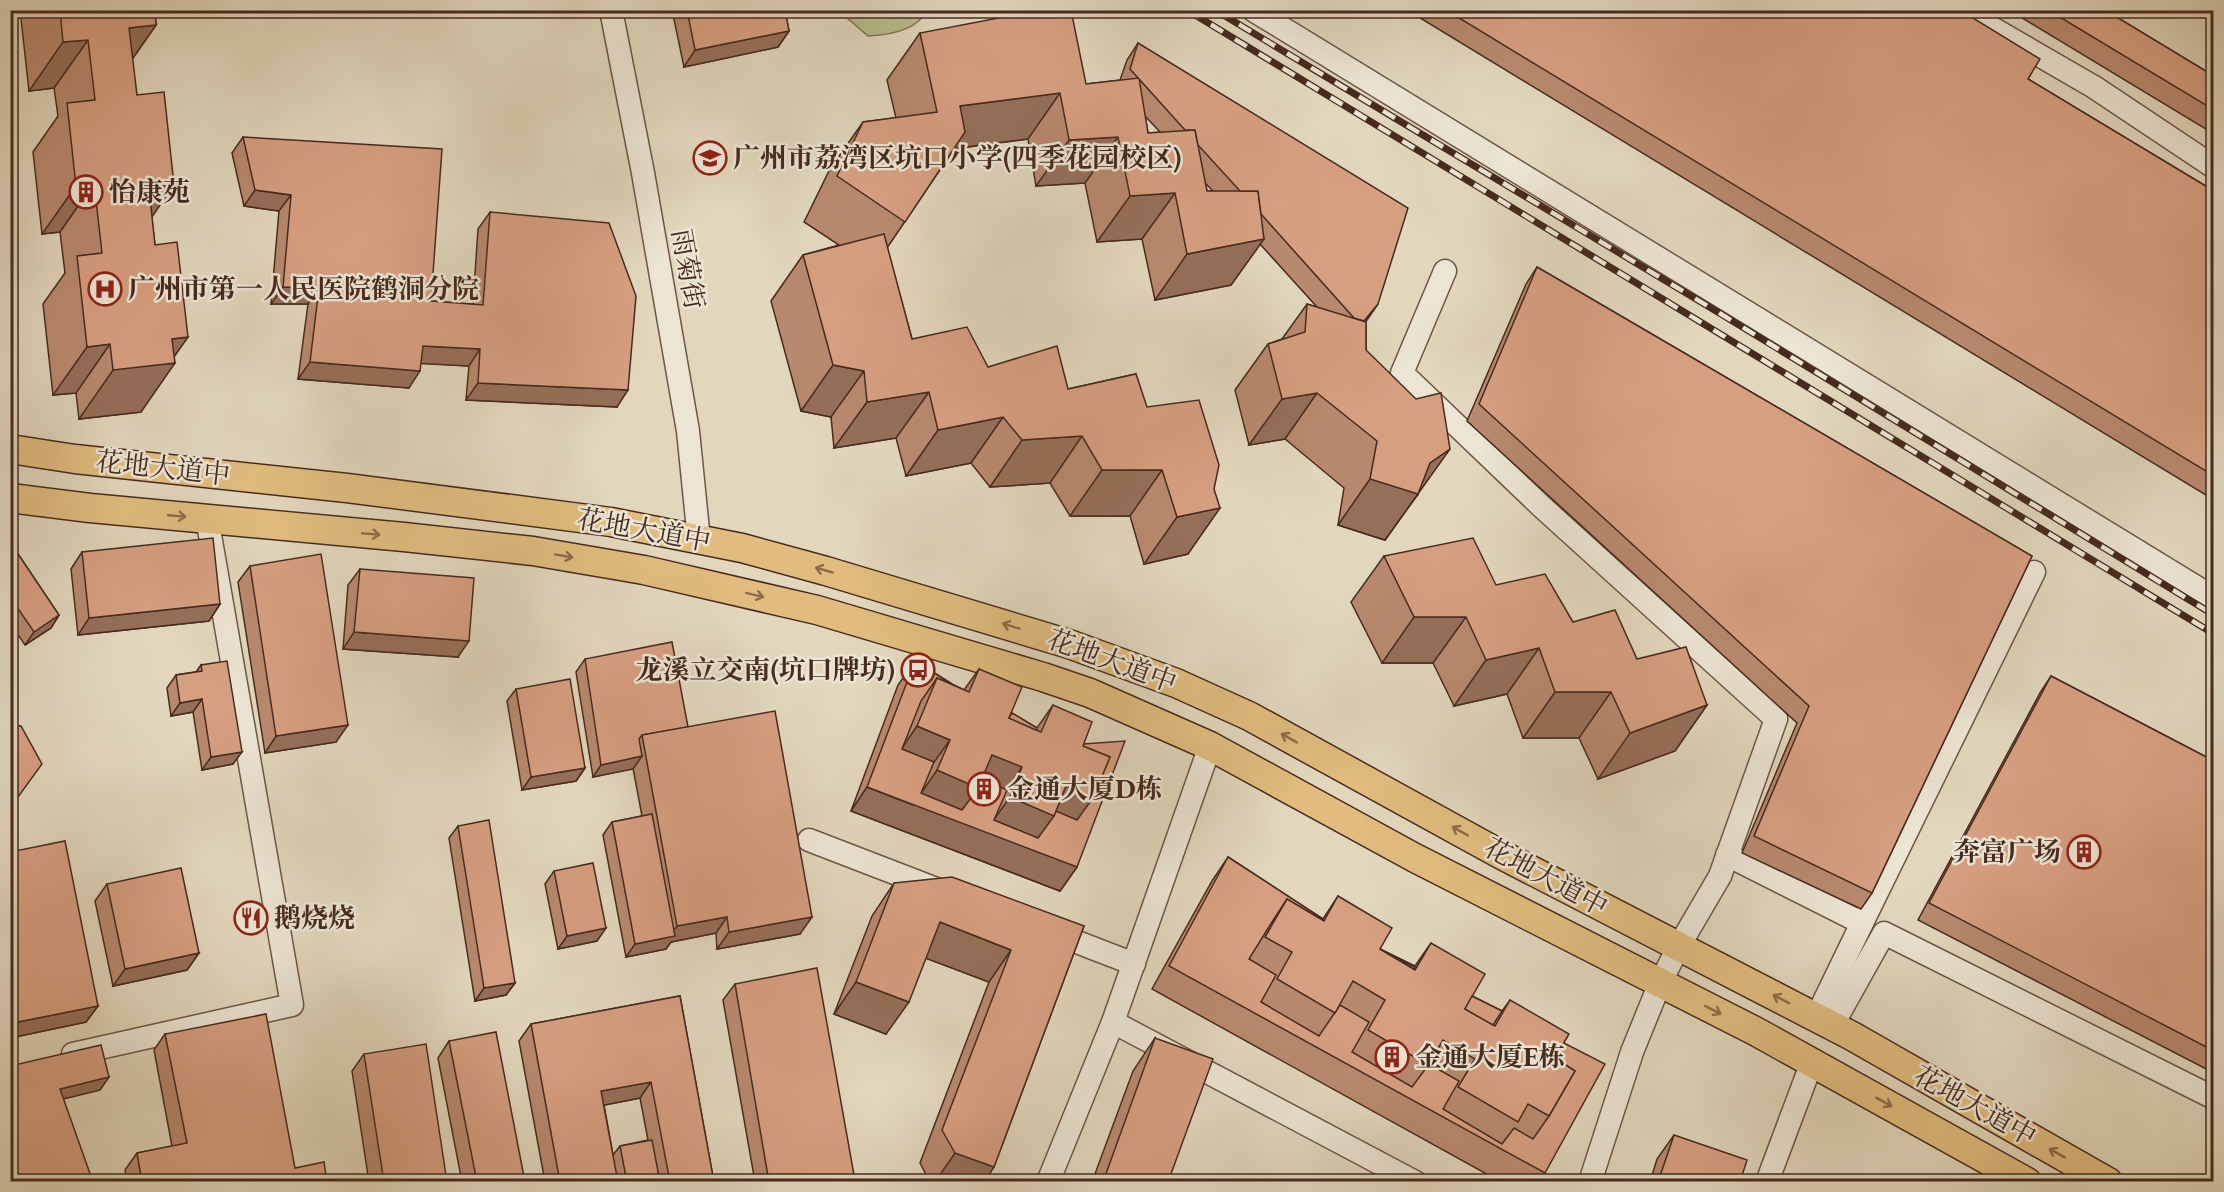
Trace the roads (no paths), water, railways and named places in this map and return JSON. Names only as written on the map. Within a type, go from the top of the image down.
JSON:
[{"type":"main road","name":"花地大道中","points":[[10,449],[75,459],[505,507],[611,522],[742,548],[1069,644],[1176,683],[1249,716],[1500,854],[1824,1022],[2108,1182]]},
{"type":"main road","name":"花地大道中","points":[[10,498],[533,551],[644,570],[817,610],[1043,677],[1090,693],[1210,746],[1415,858],[1812,1062],[2027,1182]]},
{"type":"main road","points":[[10,514],[118,510]]},
{"type":"street","name":"雨菊街","points":[[611,10],[643,173],[688,431],[699,540]]},
{"type":"street","points":[[1253,10],[2214,598]]},
{"type":"street","points":[[1961,10],[2094,87],[2214,167]]},
{"type":"street","points":[[1445,271],[1402,373],[1541,506],[1776,719],[1720,876],[1660,983],[1632,1052],[1590,1182]]},
{"type":"street","points":[[56,1058],[292,1005],[207,519]]},
{"type":"street","points":[[1824,1022],[1862,923],[2034,572]]},
{"type":"street","points":[[1048,1182],[1113,1022],[1210,746]]},
{"type":"street","points":[[809,840],[966,900]]},
{"type":"street","points":[[1727,855],[1862,923]]},
{"type":"street","points":[[1033,925],[1134,964]]},
{"type":"street","points":[[1824,1022],[1884,933],[2214,1098]]},
{"type":"street","points":[[1113,1022],[1415,1182]]},
{"type":"street","points":[[1767,1182],[1812,1062]]},
{"type":"railway","points":[[1187,10],[2214,634]]},
{"type":"railway","points":[[1215,10],[1721,314],[2214,615]]},
{"type":"place","name":"广州市荔湾区坑口小学(四季花园校区)","points":[[710,158]]},
{"type":"place","name":"怡康苑","points":[[86,192]]},
{"type":"place","name":"广州市第一人民医院鹤洞分院","points":[[105,289]]},
{"type":"place","name":"龙溪立交南(坑口牌坊)","points":[[918,670]]},
{"type":"place","name":"金通大厦D栋","points":[[984,789]]},
{"type":"place","name":"奔富广场","points":[[2084,852]]},
{"type":"place","name":"鹅烧烧","points":[[251,918]]},
{"type":"place","name":"金通大厦E栋","points":[[1392,1057]]}]
